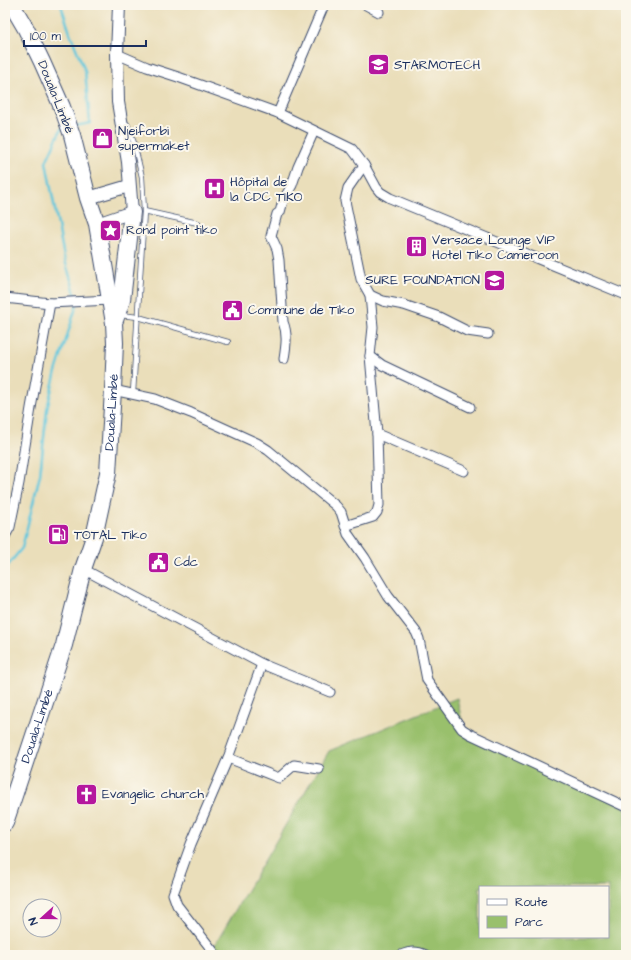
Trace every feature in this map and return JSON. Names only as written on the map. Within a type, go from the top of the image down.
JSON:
[{"type":"highway","name":"Douala-Limbé","points":[[5,823],[64,645],[83,569],[94,537],[108,473],[113,390],[115,319],[110,300],[97,224],[88,198],[72,135],[62,107],[26,29],[10,9]]},
{"type":"highway","points":[[115,319],[122,300],[138,211]]},
{"type":"street","points":[[97,224],[138,211],[129,186],[128,162],[118,102],[118,5]]},
{"type":"street","points":[[278,114],[324,5]]},
{"type":"street","points":[[366,5],[379,12]]},
{"type":"street","points":[[117,54],[147,67],[278,114],[314,131],[352,149],[364,165],[376,187],[380,192],[390,198],[626,295]]},
{"type":"street","points":[[284,359],[287,337],[283,322],[279,260],[277,249],[271,236],[283,201],[292,185],[298,167],[314,131]]},
{"type":"street","points":[[345,526],[373,516],[377,512],[379,505],[377,434],[370,356],[373,327],[370,295],[361,279],[345,201],[348,188],[364,165]]},
{"type":"street","points":[[88,198],[129,186]]},
{"type":"street","points":[[370,295],[383,301],[404,305],[440,317],[466,331],[488,334]]},
{"type":"street","points":[[5,298],[50,303],[110,300]]},
{"type":"street","points":[[5,536],[10,527],[19,483],[50,303]]},
{"type":"street","points":[[370,356],[382,365],[470,407]]},
{"type":"street","points":[[113,390],[133,393],[155,399],[191,413],[268,450],[336,506],[341,512],[348,534],[365,558],[388,596],[416,632],[419,639],[428,680],[462,729],[626,807]]},
{"type":"street","points":[[377,434],[464,471]]},
{"type":"street","points":[[83,569],[262,664],[330,692]]},
{"type":"street","points":[[216,955],[177,905],[173,894],[191,844],[228,758],[262,664]]},
{"type":"street","points":[[228,758],[279,778],[294,765],[319,769]]},
{"type":"street","points":[[401,955],[409,951],[419,952],[426,955]]},
{"type":"lane","points":[[118,102],[134,143],[142,177],[138,211],[138,317],[133,393]]},
{"type":"lane","points":[[138,211],[198,223]]},
{"type":"lane","points":[[115,319],[138,317],[228,342]]},
{"type":"green space","points":[[457,698],[464,731],[626,807],[626,955],[209,955],[329,751]]},
{"type":"waterway","points":[[61,5],[85,71],[90,123],[75,126]]},
{"type":"waterway","points":[[65,128],[61,129],[46,162],[64,257],[77,300]]},
{"type":"waterway","points":[[5,569],[22,548],[40,475],[47,409],[55,375],[77,304]]},
{"type":"place","name":"STARMOTECH","points":[[378,65]]},
{"type":"place","name":"Njeiforbi supermaket","points":[[103,138]]},
{"type":"place","name":"Hôpital de la CDC TIKO","points":[[214,189]]},
{"type":"place","name":"Rond point tiko","points":[[110,230]]},
{"type":"place","name":"Versace Lounge VIP Hotel Tiko Cameroon","points":[[417,247]]},
{"type":"place","name":"SURE FOUNDATION","points":[[495,280]]},
{"type":"place","name":"Commune de Tiko","points":[[232,310]]},
{"type":"place","name":"TOTAL Tiko","points":[[59,535]]},
{"type":"place","name":"Cdc","points":[[159,562]]},
{"type":"place","name":"Evangelic church","points":[[86,794]]}]
